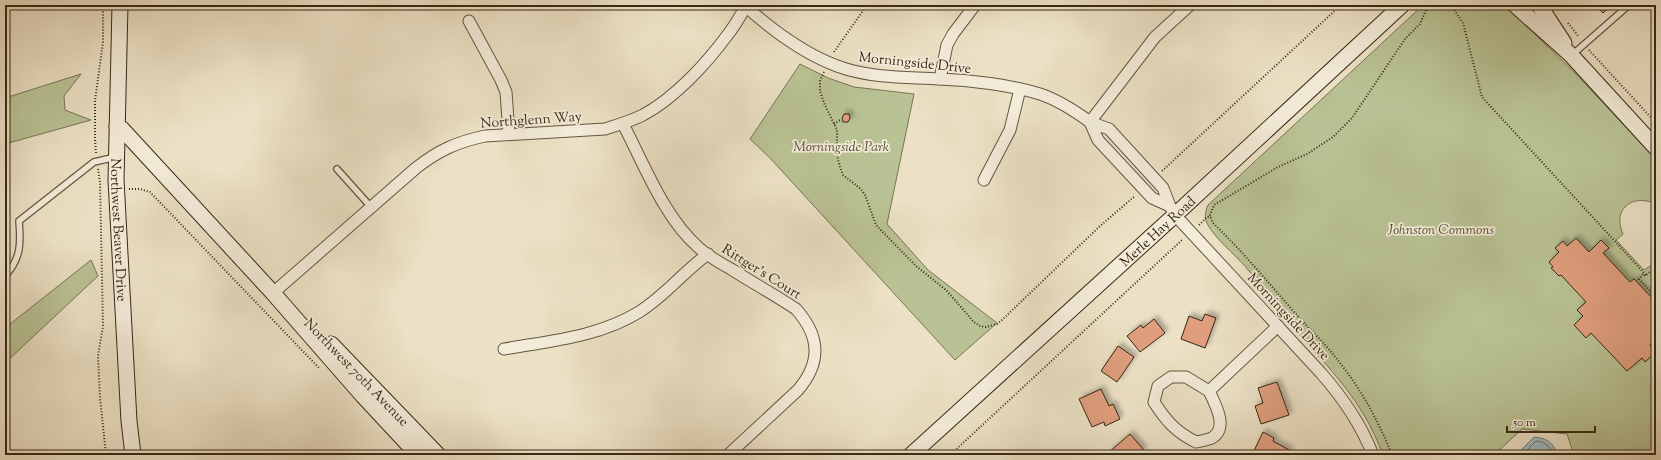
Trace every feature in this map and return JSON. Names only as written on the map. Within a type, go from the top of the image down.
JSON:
[{"type":"main road","name":"Northwest Beaver Drive","points":[[120,5],[116,157],[128,413],[133,455]]},
{"type":"main road","name":"Merle Hay Road","points":[[910,455],[1172,210],[1402,5]]},
{"type":"main road","points":[[1515,5],[1572,55],[1656,148]]},
{"type":"main road","points":[[1539,5],[1572,55]]},
{"type":"main road","name":"Northwest 70th Avenue","points":[[117,126],[122,129],[273,293],[363,396],[418,455]]},
{"type":"main road","name":"Northwest 70th Avenue","points":[[273,293],[303,315],[438,455]]},
{"type":"street","points":[[940,79],[947,45],[953,34],[975,5]]},
{"type":"street","points":[[1090,122],[1155,37],[1190,5]]},
{"type":"street","name":"Morningside Drive","points":[[746,6],[816,58],[847,70],[904,78],[940,79],[1020,89],[1042,95],[1061,104],[1090,122],[1109,129],[1163,188],[1172,210]]},
{"type":"street","name":"Northglenn Way","points":[[273,293],[416,168],[447,147],[466,140],[485,136],[585,131],[605,128],[623,124],[643,115],[659,105],[691,77],[711,56],[730,32],[746,6]]},
{"type":"street","points":[[469,21],[506,92],[509,134]]},
{"type":"street","points":[[984,180],[1010,130],[1020,89]]},
{"type":"street","name":"Morningside Drive","points":[[1090,122],[1098,140],[1143,189],[1152,198],[1172,210],[1338,392],[1354,416],[1373,455]]},
{"type":"street","name":"Rittger's Court","points":[[623,124],[674,220],[685,234],[708,254],[796,309],[806,320],[815,342],[813,368],[807,380],[728,455]]},
{"type":"street","points":[[504,350],[571,337],[615,324],[639,312],[659,297],[697,262],[708,254]]},
{"type":"street","points":[[1209,391],[1278,326]]},
{"type":"street","points":[[1171,377],[1186,377],[1209,391],[1220,416],[1220,427],[1213,438],[1196,442],[1182,436],[1164,418],[1154,402],[1158,386],[1171,377]]},
{"type":"lane","points":[[1572,55],[1629,5]]},
{"type":"lane","points":[[5,276],[17,261],[20,240],[19,222],[94,162],[116,157]]},
{"type":"lane","points":[[337,169],[371,207]]},
{"type":"path","points":[[103,5],[103,42],[96,100],[94,139],[100,190],[103,319],[98,362],[106,455]]},
{"type":"path","points":[[867,5],[836,47],[820,81],[820,91],[834,124],[838,138],[837,155],[843,176],[861,189],[865,195],[876,225],[916,266],[946,290],[974,322],[980,326],[986,327],[997,324],[1100,226],[1143,189]]},
{"type":"path","points":[[1154,178],[1341,5]]},
{"type":"path","points":[[1392,455],[1381,428],[1359,388],[1336,356],[1296,314],[1254,264],[1213,223],[1210,215],[1214,205],[1278,167],[1307,154],[1333,137],[1352,118],[1404,39],[1420,24],[1426,10],[1433,5]]},
{"type":"path","points":[[1451,5],[1463,23],[1482,97],[1646,275]]},
{"type":"path","points":[[1564,18],[1591,53],[1656,123]]},
{"type":"path","points":[[834,124],[840,120]]},
{"type":"path","points":[[100,190],[140,189],[150,192],[321,369]]},
{"type":"path","points":[[950,455],[1191,232],[1207,218],[1211,217]]},
{"type":"path","points":[[1656,274],[1652,270],[1645,276],[1643,274],[1639,279],[1656,297]]},
{"type":"green space","name":"Johnston Commons","points":[[1423,5],[1505,5],[1574,72],[1656,159],[1656,201],[1654,203],[1638,201],[1626,206],[1622,211],[1620,218],[1620,225],[1623,234],[1616,240],[1644,270],[1652,265],[1656,269],[1656,455],[1574,455],[1567,434],[1522,429],[1494,455],[1383,455],[1375,435],[1365,417],[1343,385],[1284,317],[1245,266],[1215,235],[1207,223],[1205,215],[1208,205]]},
{"type":"green space","name":"Morningside Park","points":[[800,64],[828,78],[854,87],[914,94],[887,224],[928,270],[997,323],[955,360],[770,158],[750,139]]},
{"type":"green space","points":[[81,74],[64,96],[65,110],[91,120],[5,144],[5,98]]},
{"type":"green space","points":[[91,260],[98,276],[5,363],[5,328]]},
{"type":"water","points":[[1534,437],[1542,438],[1552,444],[1557,455],[1516,455]]},
{"type":"building","points":[[1595,5],[1612,5],[1603,13]]},
{"type":"building","points":[[844,114],[849,114],[850,118],[848,122],[843,122],[842,118]]},
{"type":"building","points":[[1576,238],[1589,252],[1601,240],[1609,248],[1603,253],[1630,282],[1634,279],[1656,302],[1656,344],[1654,342],[1650,345],[1656,352],[1645,362],[1642,358],[1627,371],[1591,333],[1586,338],[1574,325],[1583,316],[1577,310],[1586,302],[1561,275],[1559,276],[1551,268],[1553,267],[1549,262],[1559,252],[1555,248],[1563,241],[1567,246]]},
{"type":"building","points":[[1205,314],[1216,318],[1205,348],[1181,339],[1189,316],[1202,321]]},
{"type":"building","points":[[1154,319],[1165,333],[1140,352],[1127,336],[1141,325],[1143,328]]},
{"type":"building","points":[[1118,346],[1134,357],[1117,382],[1101,371]]},
{"type":"building","points":[[1277,382],[1289,415],[1261,424],[1255,406],[1263,403],[1258,388]]},
{"type":"building","points":[[1101,389],[1109,406],[1113,404],[1120,419],[1105,426],[1104,422],[1092,427],[1079,399]]},
{"type":"building","points":[[1263,432],[1274,438],[1273,441],[1291,451],[1289,455],[1252,455]]},
{"type":"building","points":[[1130,434],[1144,450],[1138,455],[1112,455],[1109,452]]}]
